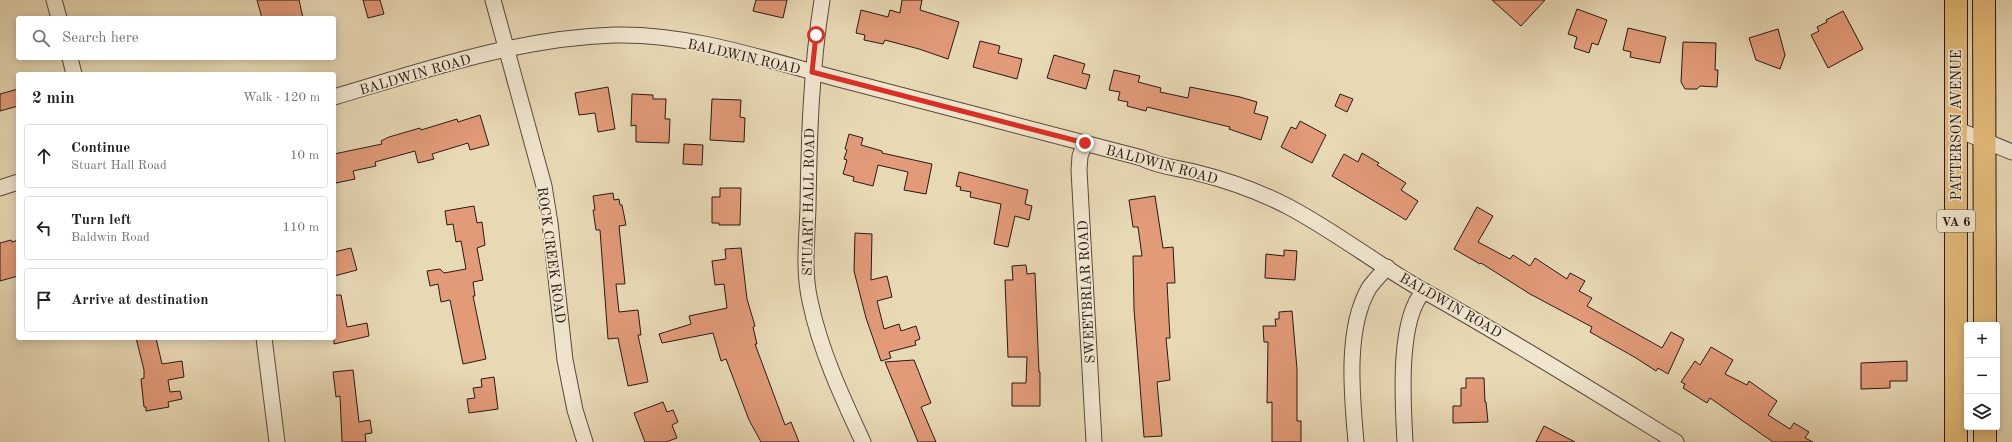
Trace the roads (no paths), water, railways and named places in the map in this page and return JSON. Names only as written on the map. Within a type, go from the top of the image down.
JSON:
[{"type":"main road","name":"PATTERSON AVENUE","points":[[1956,0],[1956,442]]},
{"type":"main road","name":"PATTERSON AVENUE","points":[[1984,0],[1985,322]]},
{"type":"main road","points":[[1985,430],[1985,442]]},
{"type":"street","points":[[54,0],[58,16]]},
{"type":"street","name":"ROCK CREEK ROAD","points":[[493,0],[544,186],[550,223],[565,360],[585,442]]},
{"type":"street","name":"STUART HALL ROAD","points":[[822,0],[812,72],[809,109],[806,273],[810,301],[820,341],[863,442]]},
{"type":"street","name":"BALDWIN ROAD","points":[[336,96],[398,77],[507,48],[543,42],[615,35],[674,39],[728,50],[1142,158],[1167,166],[1197,172],[1254,190],[1297,212],[1424,291],[1508,339],[1676,442]]},
{"type":"street","points":[[70,60],[74,72]]},
{"type":"street","points":[[1956,128],[2012,152]]},
{"type":"street","name":"SWEETBRIAR ROAD","points":[[1085,143],[1080,156],[1079,170],[1094,442]]},
{"type":"street","points":[[0,188],[16,183]]},
{"type":"street","points":[[1356,442],[1352,373],[1356,322],[1370,287],[1387,267]]},
{"type":"street","points":[[1405,442],[1403,365],[1407,336],[1414,308],[1424,291]]},
{"type":"street","points":[[264,340],[277,442]]}]
